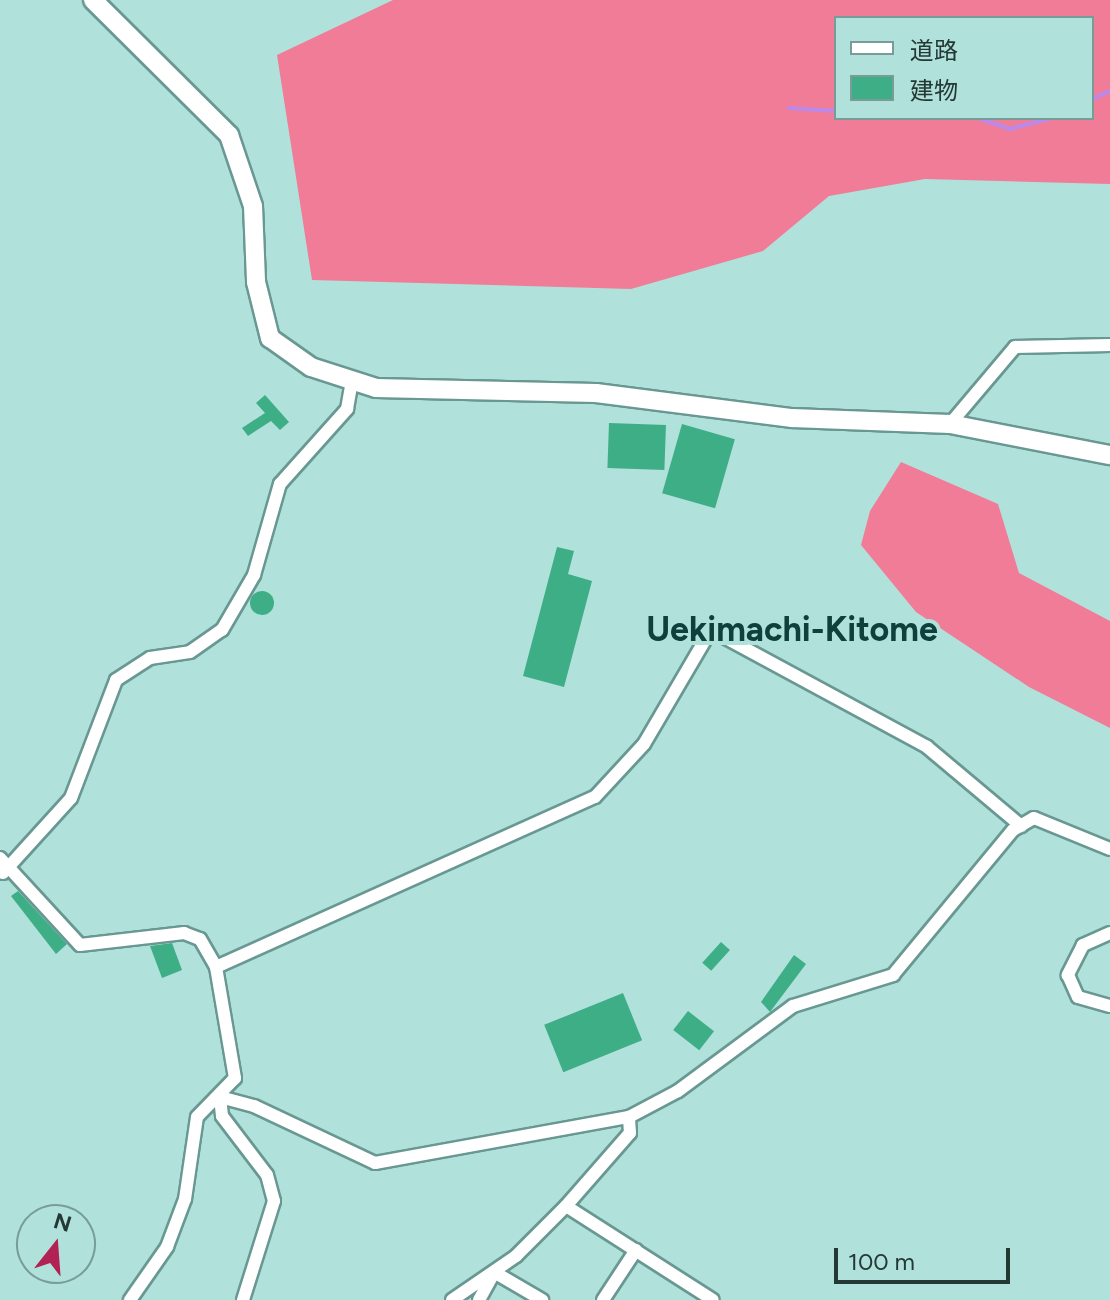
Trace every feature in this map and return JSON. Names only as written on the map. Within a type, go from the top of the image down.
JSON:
[{"type":"street","points":[[93,0],[229,135],[253,206],[256,282],[270,338],[311,367],[376,388],[581,392],[792,418],[950,424],[1110,455]]},
{"type":"street","points":[[950,424],[1015,347],[1110,345]]},
{"type":"street","points":[[4,872],[71,798],[116,680],[150,658],[190,652],[222,630],[254,575],[280,484],[347,409],[352,381]]},
{"type":"street","points":[[216,967],[595,797],[644,744],[711,630],[927,747],[1021,826]]},
{"type":"street","points":[[220,1097],[254,1106],[375,1163],[629,1117],[678,1091],[793,1006],[893,975],[1002,838],[1034,818],[1110,849]]},
{"type":"street","points":[[0,858],[4,872],[80,945],[184,933],[200,939],[216,967],[235,1078],[220,1097],[197,1117],[185,1199],[167,1247],[130,1300]]},
{"type":"street","points":[[1110,933],[1083,945],[1068,975],[1078,997],[1110,1006]]},
{"type":"street","points":[[220,1097],[222,1116],[267,1175],[274,1201],[243,1300]]},
{"type":"street","points":[[452,1300],[494,1272],[566,1206],[630,1133],[629,1117]]},
{"type":"street","points":[[566,1206],[713,1300]]},
{"type":"street","points":[[603,1300],[636,1250]]},
{"type":"street","points":[[479,1300],[494,1272]]},
{"type":"street","points":[[494,1272],[542,1300]]},
{"type":"shaded area","points":[[393,0],[1110,0],[1110,184],[925,179],[829,196],[763,251],[631,289],[312,280],[277,55]]},
{"type":"shaded area","points":[[901,462],[998,504],[1019,573],[1110,621],[1110,728],[1029,687],[916,612],[861,545],[870,511]]},
{"type":"building","points":[[265,395],[289,422],[280,430],[271,421],[248,436],[242,428],[265,413],[256,403]]},
{"type":"building","points":[[609,423],[666,425],[664,470],[607,468]]},
{"type":"building","points":[[682,424],[735,439],[715,508],[662,493]]},
{"type":"building","points":[[557,547],[574,551],[568,574],[592,581],[564,687],[523,676]]},
{"type":"building","points":[[262,591],[270,595],[274,603],[270,611],[262,615],[254,611],[250,603],[254,595]]},
{"type":"building","points":[[18,891],[67,944],[56,954],[11,896]]},
{"type":"building","points":[[721,942],[730,950],[711,971],[702,963]]},
{"type":"building","points":[[172,943],[182,970],[162,978],[150,946]]},
{"type":"building","points":[[794,955],[806,964],[770,1012],[761,1002]]},
{"type":"building","points":[[623,993],[642,1040],[563,1072],[544,1025]]},
{"type":"building","points":[[688,1011],[714,1031],[699,1050],[673,1030]]},
{"type":"waterway","points":[[1094,98],[1110,91]]},
{"type":"waterway","points":[[789,108],[834,111]]},
{"type":"waterway","points":[[984,120],[1010,129],[1044,120]]},
{"type":"district","name":"Uekimachi-Kitome","points":[[792,630]]}]
